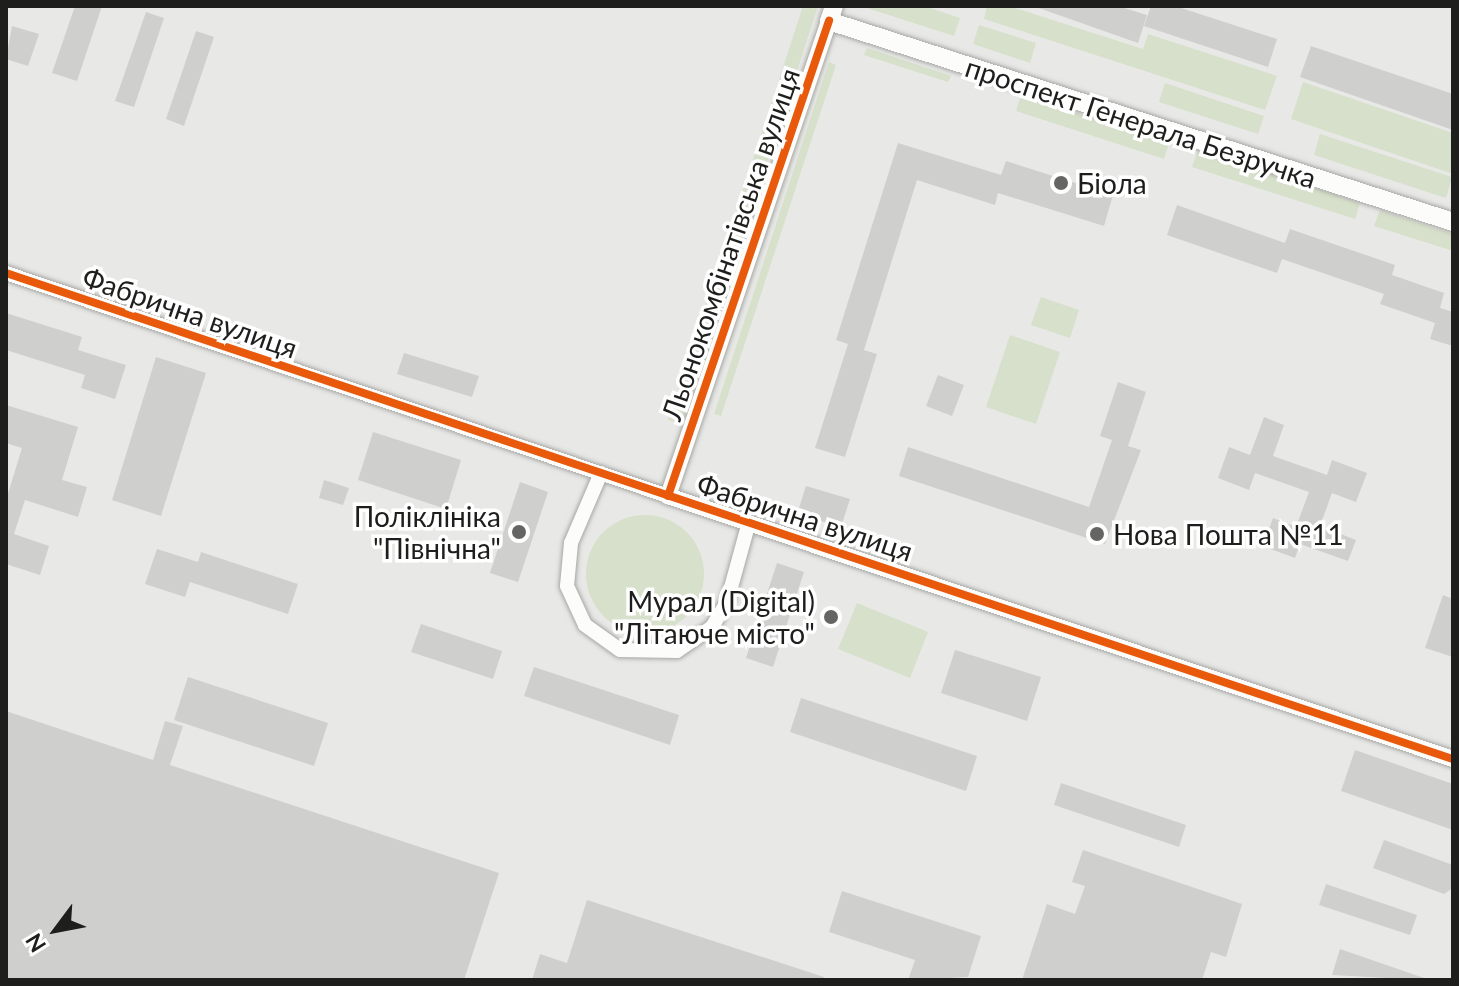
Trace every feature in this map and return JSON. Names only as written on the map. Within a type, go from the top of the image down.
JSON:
[{"type":"main road","name":"проспект Генерала Безручка","points":[[831,14],[1453,222]]},
{"type":"street","name":"Льонокомбінатівська вулиця","points":[[668,496],[831,14]]},
{"type":"street","name":"Фабрична вулиця","points":[[6,273],[1453,759]]},
{"type":"street","points":[[601,473],[571,543],[567,586],[585,625],[620,650],[677,651],[712,627],[727,602],[749,522]]},
{"type":"green space","points":[[803,6],[818,6],[682,424],[668,420]]},
{"type":"green space","points":[[924,6],[960,18],[954,36],[867,8]]},
{"type":"green space","points":[[987,6],[1009,6],[1143,49],[1148,34],[1277,76],[1265,110],[984,19]]},
{"type":"green space","points":[[979,25],[1036,43],[1030,63],[973,44]]},
{"type":"green space","points":[[867,48],[951,76],[948,82],[864,55]]},
{"type":"green space","points":[[829,62],[836,65],[721,416],[714,414]]},
{"type":"green space","points":[[1303,82],[1453,133],[1453,174],[1291,119]]},
{"type":"green space","points":[[1165,83],[1264,116],[1258,134],[1159,102]]},
{"type":"green space","points":[[1021,95],[1169,143],[1164,159],[1016,111]]},
{"type":"green space","points":[[1320,134],[1452,177],[1446,198],[1314,155]]},
{"type":"green space","points":[[1198,150],[1360,203],[1355,219],[1192,167]]},
{"type":"green space","points":[[1380,210],[1453,234],[1453,251],[1374,226]]},
{"type":"green space","points":[[1041,297],[1079,310],[1070,338],[1031,325]]},
{"type":"green space","points":[[1010,335],[1060,352],[1036,424],[986,407]]},
{"type":"green space","points":[[645,515],[668,519],[687,532],[700,551],[704,574],[700,597],[687,616],[668,629],[645,633],[622,629],[603,616],[590,597],[586,574],[590,551],[603,532],[622,519]]},
{"type":"green space","points":[[857,603],[928,632],[910,678],[838,649]]},
{"type":"building","points":[[75,6],[102,6],[77,81],[52,73]]},
{"type":"building","points":[[1033,6],[1118,6],[1147,15],[1138,43]]},
{"type":"building","points":[[1151,6],[1175,6],[1277,39],[1268,67],[1144,26]]},
{"type":"building","points":[[146,12],[164,18],[134,107],[115,101]]},
{"type":"building","points":[[12,26],[39,34],[28,66],[6,59]]},
{"type":"building","points":[[196,31],[214,37],[184,126],[166,119]]},
{"type":"building","points":[[1311,46],[1453,94],[1453,130],[1300,77]]},
{"type":"building","points":[[898,143],[1001,175],[1006,161],[1113,195],[1104,226],[998,193],[995,205],[917,180],[864,350],[877,354],[845,457],[815,448],[848,344],[836,340]]},
{"type":"building","points":[[1177,205],[1285,243],[1290,229],[1395,265],[1392,275],[1444,293],[1440,308],[1453,312],[1453,346],[1430,339],[1435,323],[1380,304],[1384,294],[1282,259],[1277,273],[1167,235]]},
{"type":"building","points":[[6,313],[82,337],[78,350],[126,365],[115,399],[81,388],[85,375],[6,350]]},
{"type":"building","points":[[404,353],[479,376],[472,397],[397,374]]},
{"type":"building","points":[[156,357],[206,373],[161,516],[112,500]]},
{"type":"building","points":[[938,375],[964,385],[952,416],[926,406]]},
{"type":"building","points":[[1118,382],[1146,392],[1128,446],[1141,450],[1105,544],[899,476],[908,447],[1089,507],[1112,440],[1100,436]]},
{"type":"building","points":[[6,405],[78,427],[62,480],[87,487],[78,517],[25,500],[14,534],[49,546],[40,575],[6,564],[6,500],[22,448],[6,443]]},
{"type":"building","points":[[1264,417],[1284,425],[1273,456],[1327,475],[1332,460],[1367,473],[1356,502],[1332,493],[1320,526],[1356,540],[1348,561],[1300,544],[1295,558],[1263,546],[1273,518],[1296,527],[1309,492],[1255,473],[1249,490],[1218,478],[1229,447],[1250,455]]},
{"type":"building","points":[[373,432],[461,460],[446,509],[358,480]]},
{"type":"building","points":[[324,480],[349,488],[343,505],[319,498]]},
{"type":"building","name":"Поліклініка \"Північна\"","points":[[520,482],[548,492],[518,582],[490,573]]},
{"type":"building","points":[[806,486],[850,499],[841,527],[797,514]]},
{"type":"building","points":[[157,549],[198,562],[201,552],[298,584],[288,614],[190,582],[185,597],[145,584]]},
{"type":"building","points":[[777,563],[804,572],[773,667],[746,658]]},
{"type":"building","points":[[1443,595],[1453,599],[1453,657],[1425,648]]},
{"type":"building","points":[[421,624],[502,651],[493,679],[411,652]]},
{"type":"building","points":[[955,650],[1041,677],[1027,721],[941,693]]},
{"type":"building","points":[[534,667],[679,715],[670,745],[524,696]]},
{"type":"building","points":[[188,677],[328,723],[314,766],[174,720]]},
{"type":"building","points":[[801,698],[977,756],[966,791],[790,732]]},
{"type":"building","points":[[6,711],[153,760],[165,721],[183,726],[170,765],[499,873],[464,980],[6,980]]},
{"type":"building","points":[[1355,750],[1453,784],[1453,830],[1341,791]]},
{"type":"building","points":[[1061,783],[1186,825],[1179,847],[1054,805]]},
{"type":"building","points":[[1384,840],[1453,865],[1453,888],[1444,894],[1373,868]]},
{"type":"building","points":[[1083,850],[1242,904],[1226,957],[1211,952],[1202,980],[1022,980],[1047,904],[1075,914],[1085,886],[1072,882]]},
{"type":"building","points":[[1326,884],[1417,915],[1410,935],[1319,905]]},
{"type":"building","points":[[842,891],[981,936],[968,977],[908,980],[915,960],[829,932]]},
{"type":"building","points":[[587,900],[824,977],[823,980],[532,980],[540,954],[567,963]]},
{"type":"building","points":[[1340,949],[1424,978],[1424,980],[1332,975]]},
{"type":"cycle path","points":[[668,496],[829,21]]},
{"type":"cycle path","points":[[6,273],[1453,759]]},
{"type":"place","name":"Біола","points":[[1061,183]]},
{"type":"place","name":"Поліклініка \"Північна\"","points":[[519,532]]},
{"type":"place","name":"Нова Пошта №11","points":[[1097,534]]},
{"type":"place","name":"Мурал (Digital) \"Літаюче місто\"","points":[[831,617]]}]
